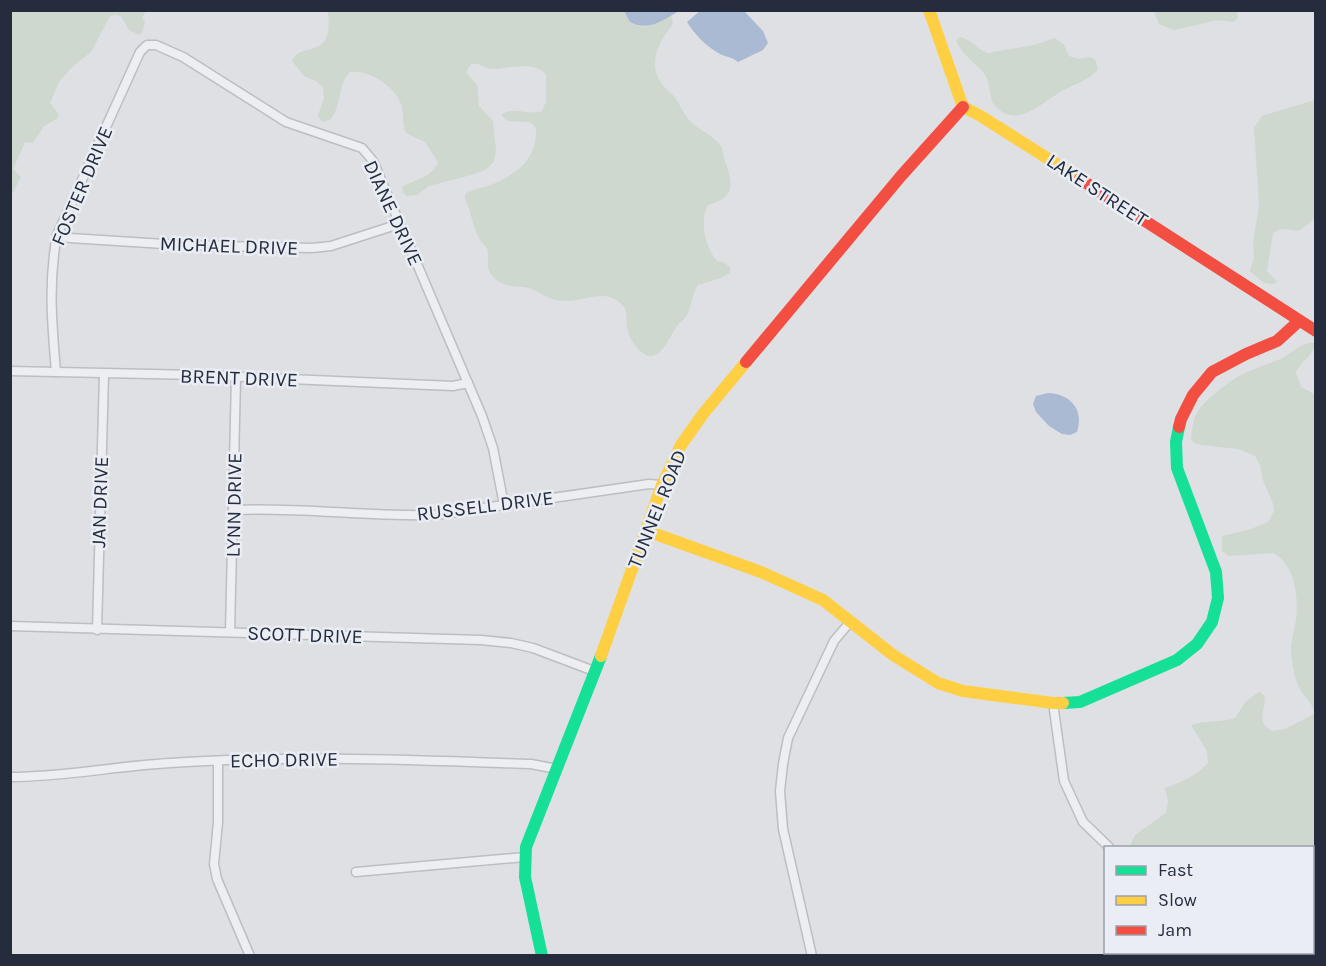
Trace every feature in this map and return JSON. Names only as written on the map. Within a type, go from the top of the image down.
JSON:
[{"type":"street","points":[[929,10],[963,107]]},
{"type":"street","name":"DIANE DRIVE","points":[[147,45],[156,45],[183,57],[286,122],[362,148],[373,161],[468,382],[493,448],[504,505]]},
{"type":"street","name":"FOSTER DRIVE","points":[[56,372],[51,265],[57,235],[140,52],[147,45]]},
{"type":"street","name":"LAKE STREET","points":[[963,107],[1033,149],[1316,331]]},
{"type":"street","name":"TUNNEL ROAD","points":[[542,956],[525,877],[526,847],[647,531],[662,485],[681,445],[703,414],[901,176],[963,107]]},
{"type":"street","name":"MICHAEL DRIVE","points":[[57,235],[70,238],[180,246],[312,248],[331,246],[399,224]]},
{"type":"street","points":[[647,531],[792,584],[823,600],[894,655],[938,683],[963,692],[1053,703],[1080,702],[1177,660],[1197,644],[1212,622],[1218,598],[1216,572],[1177,468],[1176,442],[1181,418],[1193,395],[1212,372],[1246,354],[1278,341],[1299,321]]},
{"type":"street","name":"BRENT DRIVE","points":[[10,371],[104,375],[197,375],[453,386],[468,382]]},
{"type":"street","name":"JAN DRIVE","points":[[97,630],[104,375]]},
{"type":"street","name":"LYNN DRIVE","points":[[230,632],[236,378]]},
{"type":"street","name":"RUSSELL DRIVE","points":[[234,510],[267,508],[406,516],[435,515],[649,484],[662,485]]},
{"type":"street","points":[[812,956],[783,829],[780,791],[783,764],[788,738],[834,641],[850,622]]},
{"type":"street","name":"SCOTT DRIVE","points":[[10,626],[481,640],[533,648],[594,671]]},
{"type":"street","points":[[1053,703],[1064,781],[1083,822],[1108,846]]},
{"type":"street","name":"ECHO DRIVE","points":[[10,777],[44,777],[168,763],[286,759],[531,764],[557,769]]},
{"type":"street","points":[[218,761],[218,822],[214,864],[217,879],[250,956]]},
{"type":"street","points":[[356,872],[525,857]]},
{"type":"shaded area","points":[[11,10],[146,11],[142,18],[145,21],[142,32],[139,35],[129,30],[120,16],[110,16],[91,52],[73,66],[59,82],[50,103],[59,115],[58,118],[44,126],[33,143],[25,142],[13,169],[21,177],[11,196]]},
{"type":"shaded area","points":[[328,11],[624,11],[630,22],[642,26],[651,25],[671,15],[673,24],[660,44],[655,67],[661,83],[674,96],[689,120],[715,139],[722,148],[730,179],[730,190],[723,199],[708,205],[705,211],[704,226],[709,249],[717,261],[730,267],[730,273],[698,285],[687,315],[676,327],[663,349],[652,356],[640,351],[631,339],[625,308],[613,298],[600,296],[566,301],[548,297],[528,288],[501,283],[494,278],[488,268],[487,250],[476,231],[465,194],[511,175],[530,156],[534,148],[536,128],[530,122],[508,121],[501,115],[511,111],[542,111],[546,102],[546,74],[528,66],[494,69],[471,64],[466,72],[477,85],[479,106],[493,121],[496,150],[494,162],[485,170],[475,174],[429,186],[417,195],[407,196],[402,187],[428,175],[438,162],[425,142],[406,133],[401,104],[393,91],[373,76],[350,72],[343,85],[333,116],[328,121],[322,122],[318,115],[324,98],[323,87],[304,76],[292,61],[303,51],[322,44],[329,27]]},
{"type":"shaded area","points":[[1154,11],[1237,11],[1238,18],[1234,22],[1218,20],[1174,30],[1159,24]]},
{"type":"shaded area","points":[[960,37],[988,53],[1034,45],[1055,38],[1064,45],[1069,56],[1078,59],[1091,57],[1096,61],[1098,70],[1085,80],[1030,111],[1021,115],[1004,113],[991,99],[986,76],[956,41]]},
{"type":"shaded area","points":[[1315,100],[1315,218],[1299,231],[1281,229],[1273,233],[1267,271],[1277,282],[1264,283],[1250,271],[1254,258],[1253,242],[1259,205],[1254,128],[1262,116]]},
{"type":"shaded area","points":[[1315,342],[1312,351],[1296,373],[1301,387],[1316,395],[1316,955],[1313,956],[1314,846],[1130,846],[1135,835],[1166,813],[1168,802],[1165,788],[1188,778],[1208,763],[1207,751],[1191,725],[1235,718],[1246,701],[1259,692],[1264,695],[1265,699],[1262,721],[1272,731],[1285,729],[1314,714],[1296,681],[1291,655],[1297,601],[1291,573],[1280,558],[1273,553],[1229,556],[1222,551],[1222,536],[1268,522],[1274,511],[1260,465],[1255,456],[1238,449],[1201,445],[1194,443],[1191,439],[1198,411],[1232,380],[1278,360],[1304,344]]},
{"type":"water","points":[[701,10],[744,11],[763,31],[768,43],[763,50],[738,62],[720,54],[701,40],[687,22]]},
{"type":"water","points":[[624,11],[679,11],[656,24],[643,26],[630,22]]},
{"type":"water","points":[[1048,393],[1063,396],[1074,405],[1079,417],[1077,432],[1070,435],[1062,434],[1049,426],[1036,412],[1033,404],[1036,396]]},
{"type":"traffic: fast","points":[[1063,703],[1080,702],[1177,660],[1197,644],[1212,622],[1218,598],[1216,572],[1177,468],[1176,442],[1179,427]]},
{"type":"traffic: fast","points":[[542,956],[525,877],[526,847],[601,656]]},
{"type":"traffic: slow","points":[[929,10],[963,107],[1080,179]]},
{"type":"traffic: slow","points":[[601,656],[662,485],[681,445],[746,362]]},
{"type":"traffic: slow","points":[[647,531],[761,572],[823,600],[893,655],[938,683],[963,691],[1063,703]]},
{"type":"traffic: jam","points":[[746,362],[901,176],[963,107]]},
{"type":"traffic: jam","points":[[1080,179],[1316,331]]},
{"type":"traffic: jam","points":[[1179,427],[1193,395],[1212,372],[1277,341],[1299,321]]}]
